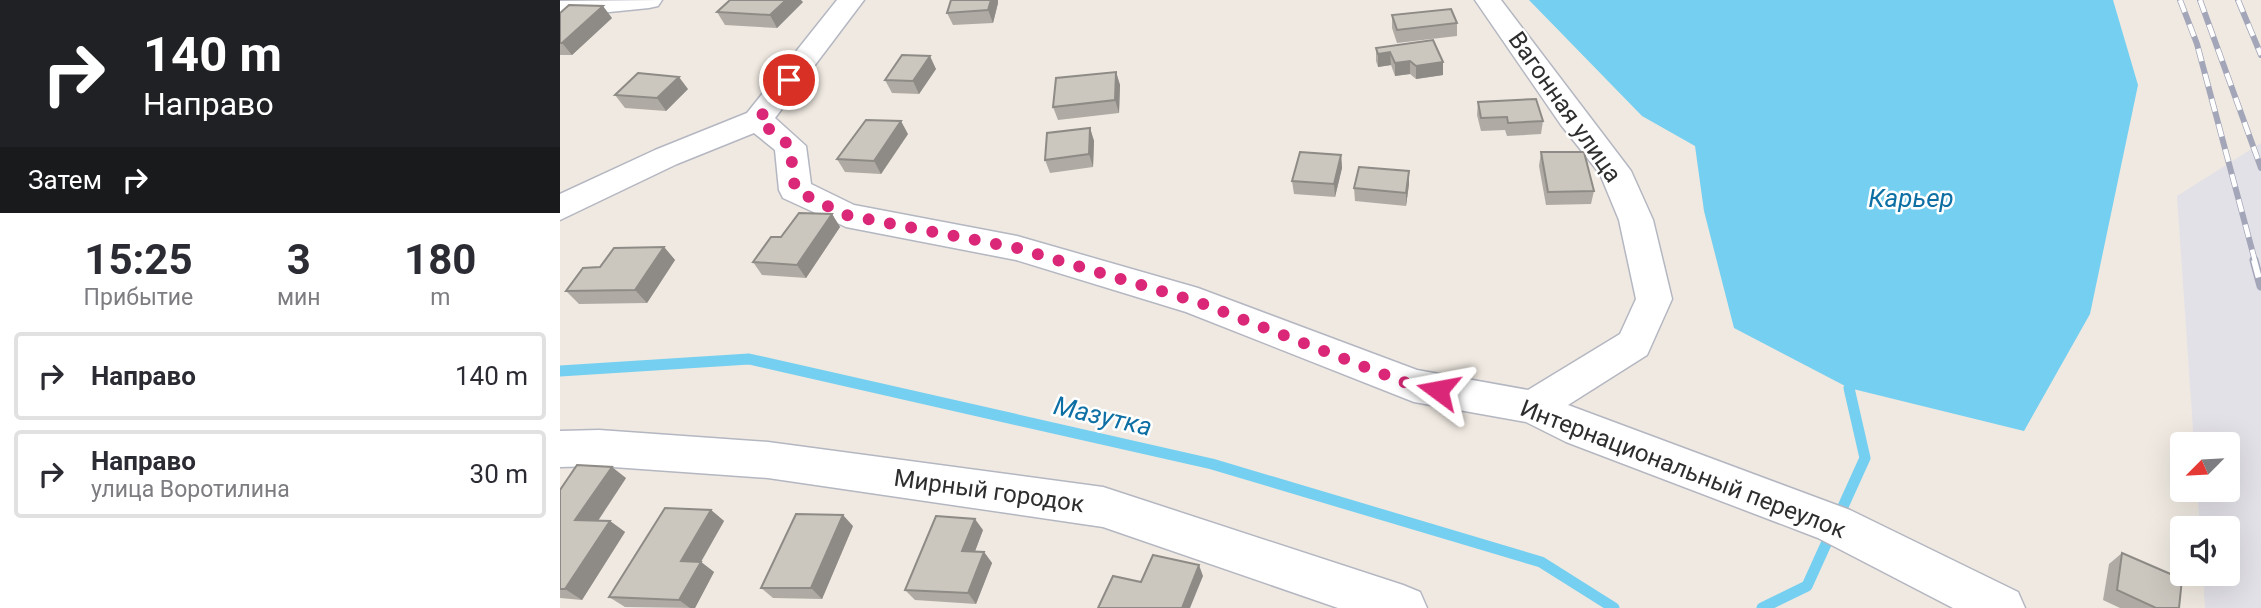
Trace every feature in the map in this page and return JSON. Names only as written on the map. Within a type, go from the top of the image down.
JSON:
[{"type":"street","points":[[560,9],[649,0]]},
{"type":"street","points":[[560,208],[666,157],[758,120],[851,0]]},
{"type":"street","name":"Вагонная улица","points":[[1488,0],[1572,118],[1615,171],[1636,220],[1654,299],[1634,344],[1533,407]]},
{"type":"street","name":"Интернациональный переулок","points":[[758,120],[790,146],[795,190],[846,215],[1017,248],[1198,302],[1414,386],[1533,407],[1581,430],[1835,524],[2001,608]]},
{"type":"street","name":"Мирный городок","points":[[560,449],[599,448],[768,460],[1103,507],[1403,608]]},
{"type":"shaded area","points":[[2261,143],[2261,608],[2205,608],[2204,586],[2240,586],[2240,516],[2199,516],[2198,502],[2240,502],[2240,432],[2193,432],[2177,196]]},
{"type":"water","name":"Карьер","points":[[1529,0],[2113,0],[2138,85],[2090,314],[2024,431],[1849,388],[1734,328],[1704,211],[1695,146],[1642,116]]},
{"type":"building","points":[[730,0],[786,0],[770,15],[717,12]]},
{"type":"building","points":[[951,0],[991,0],[988,10],[947,13]]},
{"type":"building","points":[[569,5],[603,6],[560,43],[560,13]]},
{"type":"building","points":[[1451,9],[1457,23],[1397,30],[1392,15]]},
{"type":"building","points":[[1433,40],[1443,62],[1416,66],[1410,61],[1395,63],[1390,52],[1378,54],[1376,48]]},
{"type":"building","points":[[902,55],[930,56],[913,81],[885,80]]},
{"type":"building","points":[[1116,72],[1115,100],[1053,107],[1056,78]]},
{"type":"building","points":[[638,73],[679,77],[657,98],[615,95]]},
{"type":"building","points":[[1536,99],[1543,121],[1508,123],[1507,117],[1481,118],[1478,102]]},
{"type":"building","points":[[866,120],[901,121],[874,161],[837,159]]},
{"type":"building","points":[[1090,128],[1089,154],[1045,160],[1047,133]]},
{"type":"building","points":[[1300,152],[1341,155],[1334,184],[1292,181]]},
{"type":"building","points":[[1541,152],[1584,152],[1594,191],[1548,192]]},
{"type":"building","points":[[1359,167],[1409,171],[1406,193],[1354,188]]},
{"type":"building","points":[[799,213],[832,214],[797,265],[753,262],[771,237],[781,237]]},
{"type":"building","points":[[664,247],[635,290],[566,291],[583,268],[600,267],[614,248]]},
{"type":"building","points":[[577,465],[612,467],[575,520],[610,521],[565,589],[560,589],[560,490]]},
{"type":"building","points":[[665,508],[711,510],[681,561],[701,562],[679,600],[609,597]]},
{"type":"building","points":[[796,514],[843,515],[811,588],[761,588]]},
{"type":"building","points":[[936,516],[975,519],[962,551],[984,552],[968,593],[905,590]]},
{"type":"building","points":[[2122,553],[2170,574],[2170,586],[2181,586],[2179,608],[2156,608],[2117,590]]},
{"type":"building","points":[[1153,555],[1199,565],[1182,608],[1098,608],[1113,576],[1141,582]]},
{"type":"waterway","name":"Мазутка","points":[[560,371],[749,359],[1212,464],[1541,562],[1614,608]]},
{"type":"waterway","points":[[1762,608],[1807,586],[1865,458],[1849,388]]},
{"type":"railway","points":[[2180,0],[2197,44],[2255,261]]},
{"type":"railway","points":[[2200,0],[2261,168]]},
{"type":"railway","points":[[2238,0],[2261,55]]},
{"type":"railway","points":[[2254,260],[2261,286]]},
{"type":"route","points":[[789,80],[758,120],[790,146],[795,190],[829,207],[846,215],[918,231],[1017,248],[1198,302],[1414,386],[1438,390]]}]
